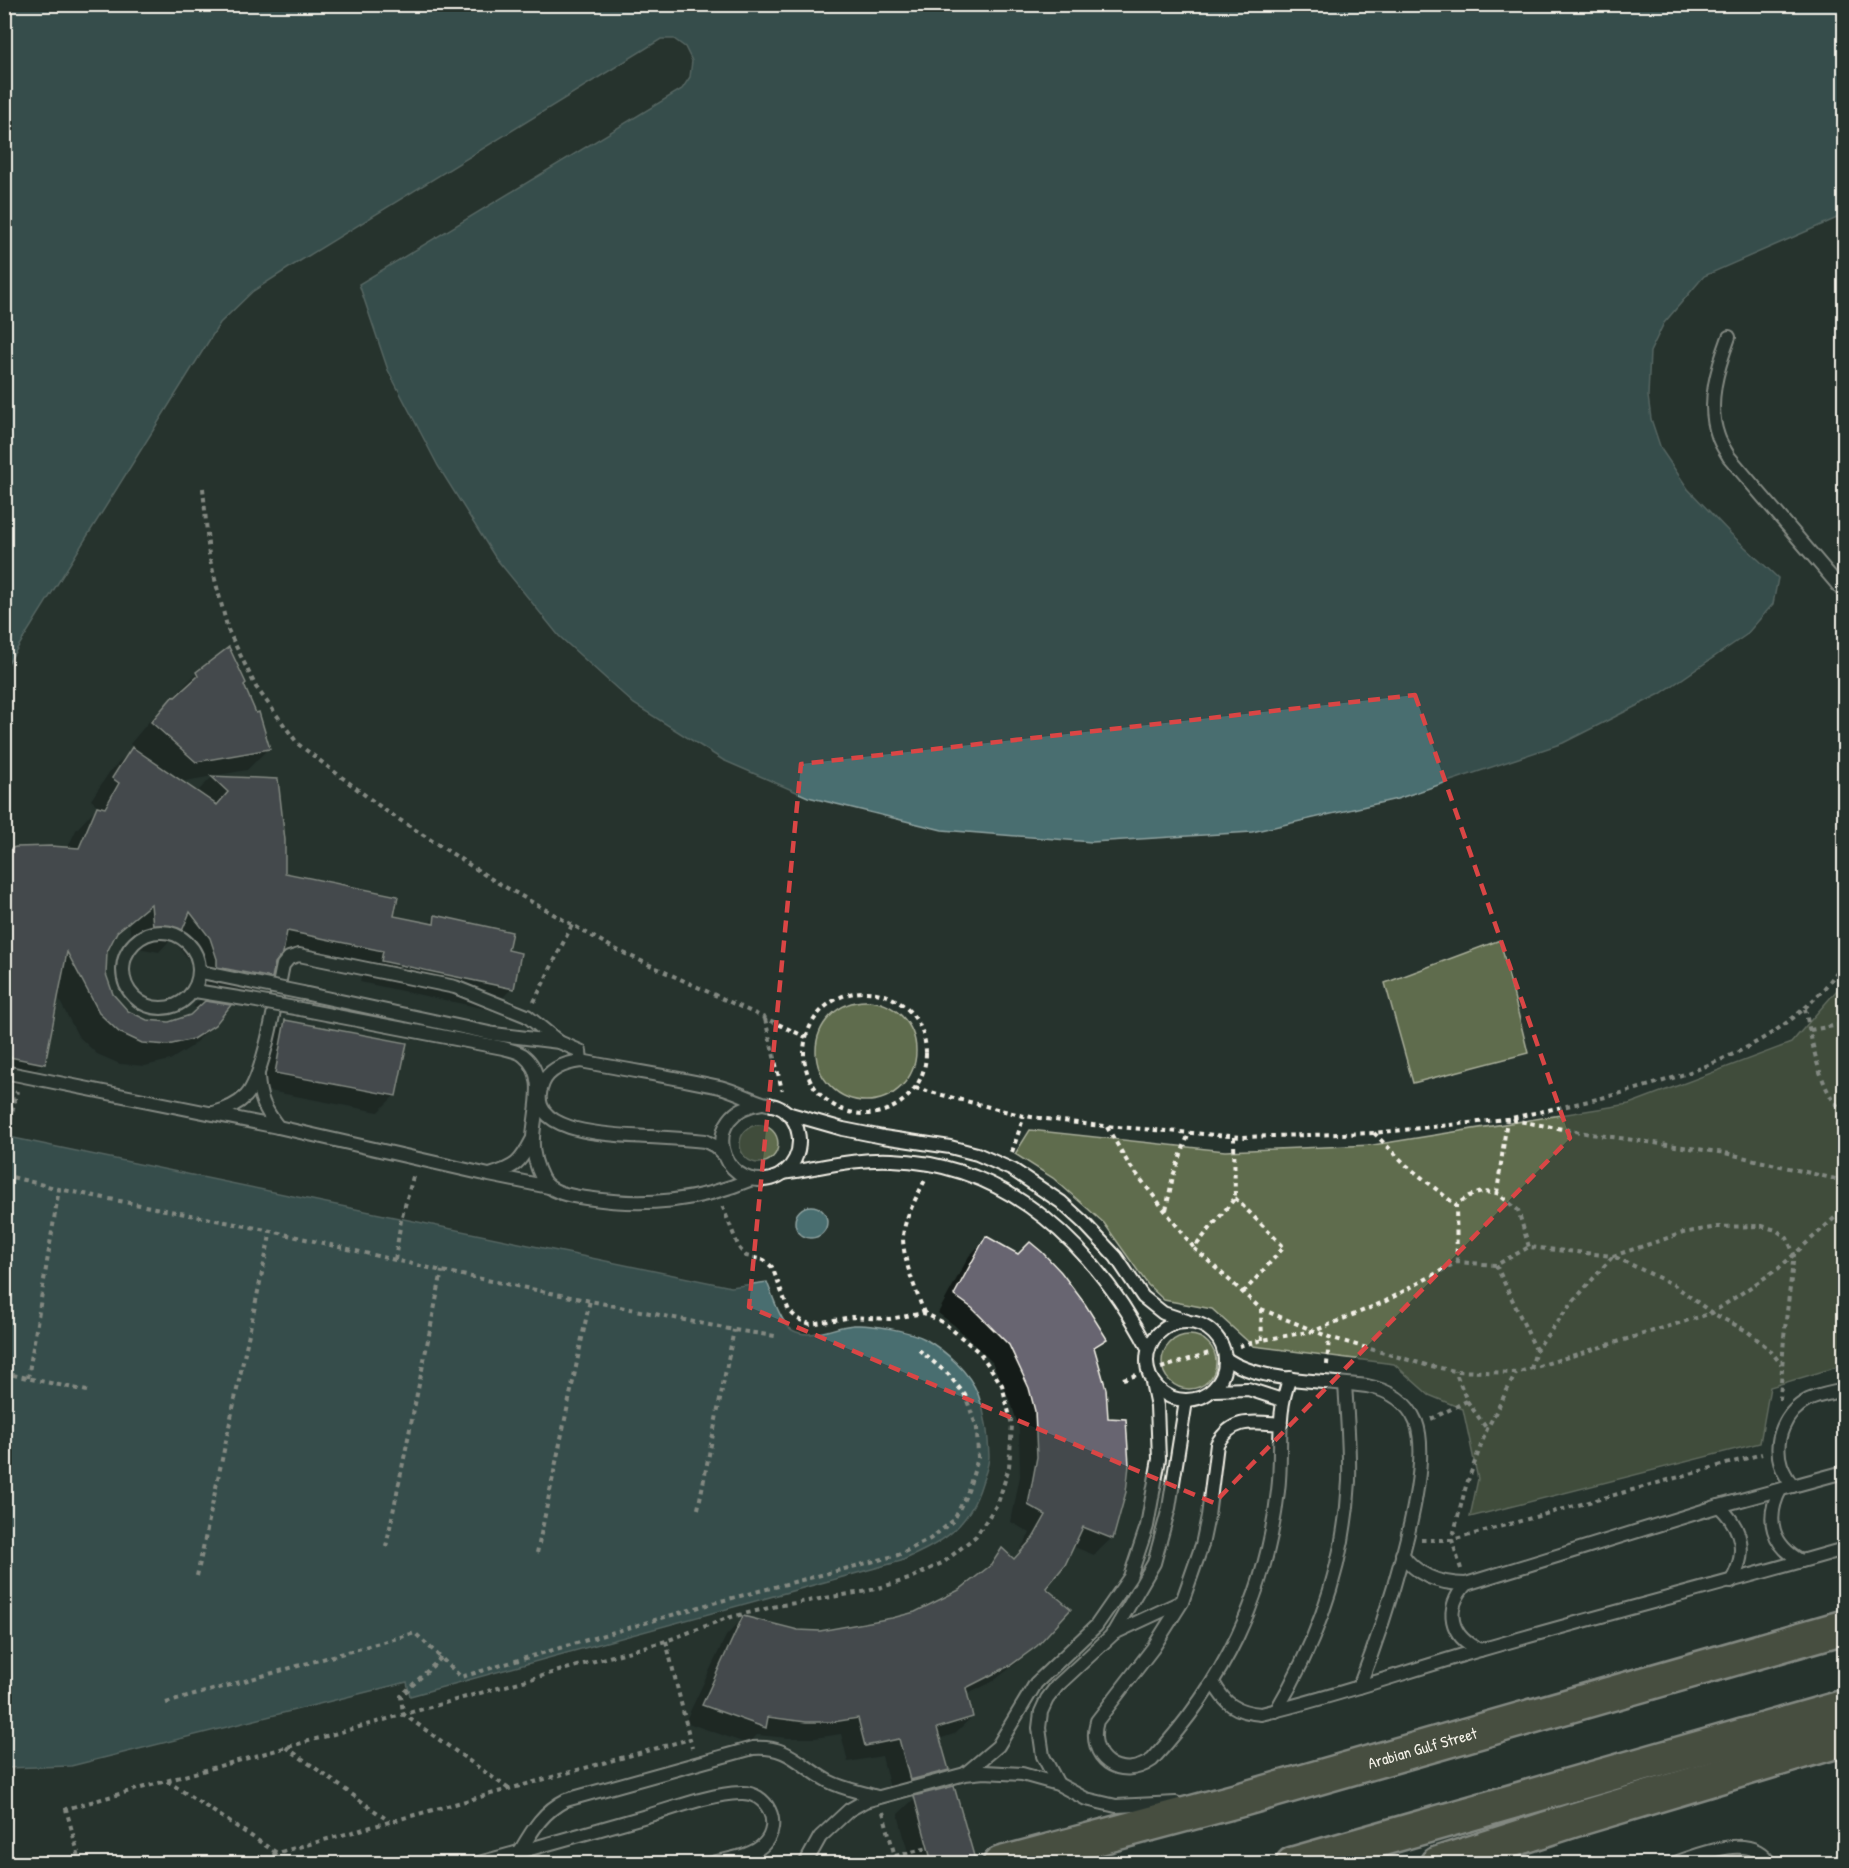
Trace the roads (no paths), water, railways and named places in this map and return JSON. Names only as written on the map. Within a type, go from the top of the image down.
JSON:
[{"type":"main road","name":"Arabian Gulf Street","points":[[1000,1863],[1244,1798],[1845,1627]]},
{"type":"main road","points":[[1293,1863],[1845,1707]]},
{"type":"main road","points":[[1574,1820],[1736,1738]]},
{"type":"main road","points":[[1437,1863],[1845,1739]]},
{"type":"lane","points":[[1729,337],[1717,371],[1713,396],[1717,435],[1729,457],[1845,592]]},
{"type":"lane","points":[[163,931],[183,937],[196,952],[201,972],[195,991],[180,1005],[160,1010],[141,1004],[126,988],[122,969],[128,949],[143,935],[163,931]]},
{"type":"lane","points":[[278,1127],[264,1107],[259,1094],[258,1075],[283,965],[289,958],[299,955],[455,987],[527,1016],[559,1042],[580,1051],[581,1061]]},
{"type":"lane","points":[[201,972],[494,1034],[559,1042]]},
{"type":"lane","points":[[195,991],[503,1048],[523,1055],[536,1071],[538,1098],[542,1108],[562,1125],[593,1134],[705,1141],[715,1146],[740,1174],[752,1179],[774,1178],[793,1163],[800,1137],[796,1124],[787,1113]]},
{"type":"lane","points":[[549,1187],[543,1180],[534,1156],[532,1139],[538,1098],[545,1078],[551,1072],[570,1062],[581,1061],[719,1087],[776,1106],[787,1113],[843,1129],[950,1147],[977,1154],[1007,1168],[1061,1202],[1083,1221],[1116,1257],[1143,1297],[1162,1313],[1199,1324],[1210,1329],[1218,1338],[1226,1358],[1223,1375],[1213,1390],[1205,1396],[1186,1401],[1173,1398],[1161,1392],[1152,1382]]},
{"type":"lane","points":[[4,1072],[278,1127],[549,1187],[574,1196],[640,1204],[717,1192],[752,1179]]},
{"type":"lane","points":[[208,1114],[233,1106],[247,1095],[258,1075]]},
{"type":"lane","points":[[724,1155],[722,1142],[729,1119],[750,1104],[762,1103]]},
{"type":"lane","points":[[489,1175],[506,1170],[521,1161],[532,1139]]},
{"type":"lane","points":[[783,1173],[870,1160],[891,1160],[932,1164],[984,1181],[1012,1195],[1039,1213],[1069,1238],[1110,1286],[1148,1348]]},
{"type":"lane","points":[[965,1773],[998,1746],[1036,1683],[1096,1626],[1130,1577],[1147,1526],[1159,1459],[1157,1406],[1148,1373],[1146,1360],[1148,1348],[1163,1328],[1187,1321]]},
{"type":"lane","points":[[1226,1358],[1248,1370],[1290,1378],[1379,1389],[1401,1401],[1409,1410],[1417,1426],[1418,1473],[1402,1554],[1383,1621],[1359,1687]]},
{"type":"lane","points":[[1281,1424],[1243,1422],[1223,1434],[1217,1444],[1208,1516],[1199,1555],[1182,1602],[1153,1648],[1097,1721],[1094,1731],[1098,1751],[1104,1760],[1113,1766],[1133,1769],[1152,1760],[1169,1742],[1213,1682],[1235,1645],[1267,1554],[1279,1490],[1282,1400],[1290,1378]]},
{"type":"lane","points":[[1276,1711],[1309,1649],[1333,1584],[1341,1550],[1349,1480],[1345,1384]]},
{"type":"lane","points":[[1213,1390],[1248,1389],[1282,1400]]},
{"type":"lane","points":[[1786,1488],[1779,1449],[1781,1431],[1786,1420],[1808,1400],[1845,1390]]},
{"type":"lane","points":[[1058,1784],[1043,1756],[1039,1728],[1041,1712],[1057,1686],[1112,1635],[1154,1563],[1169,1508],[1186,1401]]},
{"type":"lane","points":[[1402,1554],[1409,1564],[1430,1578],[1441,1582],[1466,1584],[1719,1506],[1845,1472]]},
{"type":"lane","points":[[1786,1488],[1774,1500],[1772,1512],[1776,1536],[1790,1556],[1801,1562]]},
{"type":"lane","points":[[1719,1506],[1735,1524],[1741,1542],[1741,1560],[1731,1582]]},
{"type":"lane","points":[[1213,1682],[1220,1696],[1231,1706],[1245,1713],[1261,1714],[1276,1711],[1480,1650],[1845,1549]]},
{"type":"lane","points":[[1466,1584],[1457,1594],[1452,1607],[1453,1621],[1458,1634],[1467,1644],[1480,1650]]},
{"type":"lane","points":[[1112,1635],[1182,1602]]},
{"type":"lane","points":[[519,1853],[542,1816],[549,1809],[566,1800],[753,1748],[774,1748],[793,1756],[830,1782],[878,1797]]},
{"type":"lane","points":[[805,1863],[820,1837],[842,1817],[865,1801],[965,1773],[1003,1772],[1031,1776],[1058,1784],[1086,1799],[1116,1806],[1244,1798]]},
{"type":"lane","points":[[482,1862],[687,1804],[744,1792],[760,1798],[771,1812],[773,1820],[770,1837],[765,1844],[750,1853],[709,1863]]},
{"type":"lane","points":[[1672,1863],[1733,1845],[1754,1848],[1765,1855],[1770,1863]]},
{"type":"water","points":[[5,4],[1844,5],[1844,215],[1704,276],[1664,323],[1650,352],[1648,396],[1651,419],[1661,449],[1688,489],[1778,578],[1773,604],[1746,635],[1660,694],[1563,743],[1397,799],[1252,832],[1092,842],[942,830],[808,797],[723,760],[634,704],[559,636],[495,557],[438,466],[388,370],[359,284],[682,89],[690,77],[692,61],[685,47],[674,39],[661,39],[253,291],[220,323],[5,668]]},
{"type":"water","points":[[4,1136],[731,1287],[767,1282],[781,1315],[792,1330],[815,1334],[846,1326],[870,1326],[910,1333],[925,1339],[941,1350],[969,1378],[978,1394],[985,1417],[988,1466],[976,1499],[961,1523],[941,1540],[901,1561],[410,1696],[407,1682],[71,1766],[5,1768]]},
{"type":"water","points":[[811,1206],[822,1211],[827,1222],[822,1233],[811,1238],[800,1233],[795,1222],[800,1211]]}]
